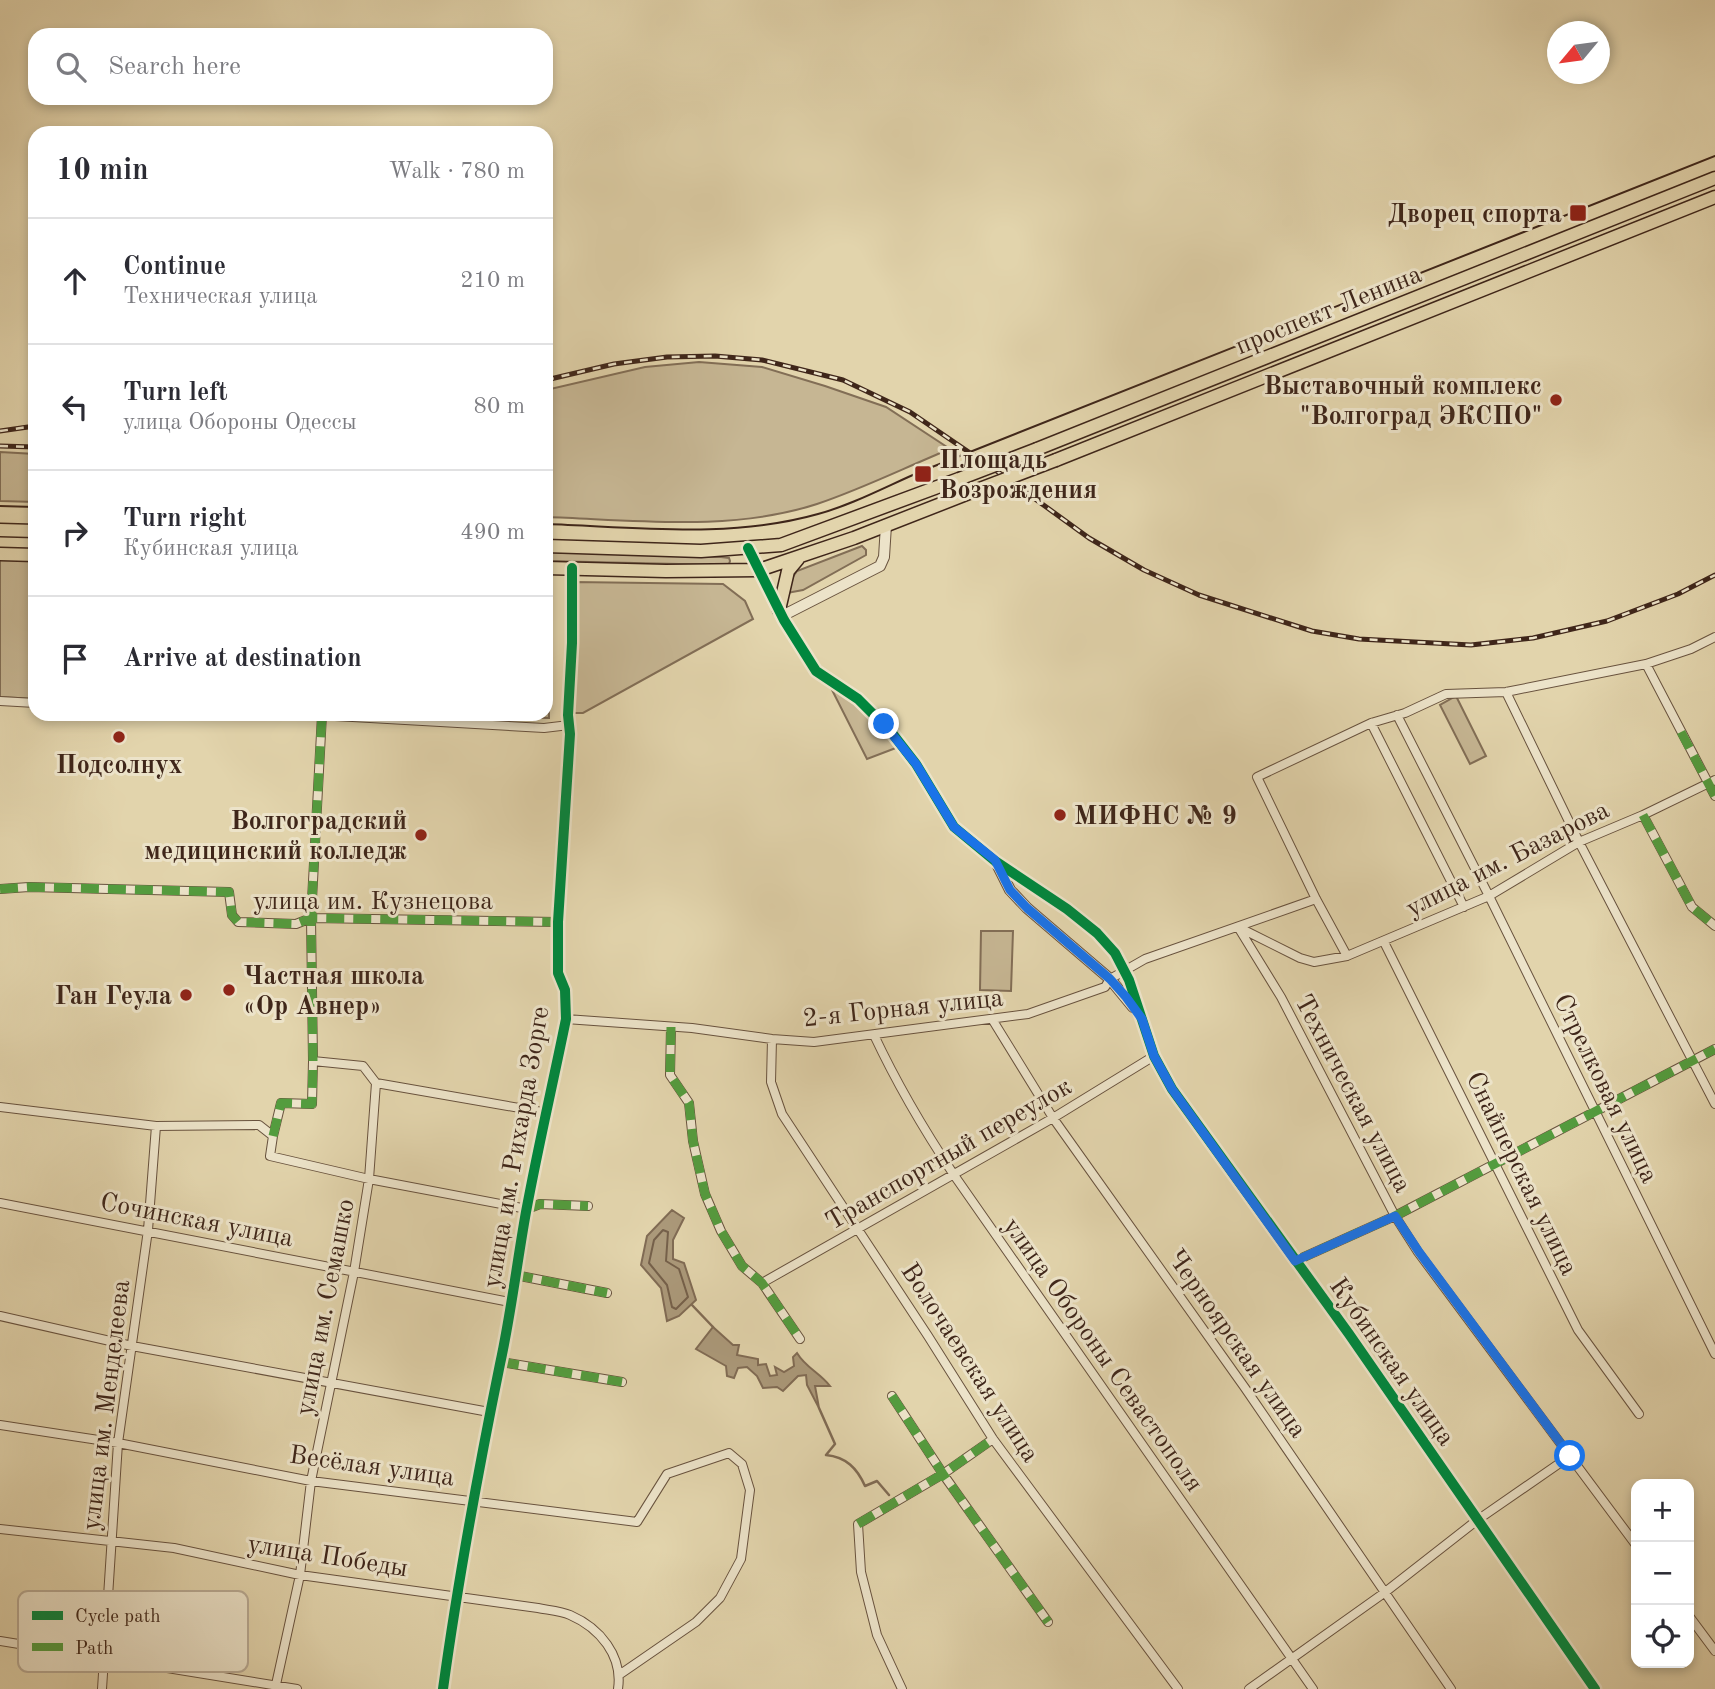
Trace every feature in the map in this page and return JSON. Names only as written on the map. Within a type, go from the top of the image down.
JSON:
[{"type":"main road","name":"проспект Ленина","points":[[553,546],[701,551],[781,545],[1037,449],[1715,178]]},
{"type":"main road","name":"проспект Ленина","points":[[553,568],[759,570],[798,558],[1056,460],[1715,197]]},
{"type":"main road","points":[[1635,210],[1641,227]]},
{"type":"main road","points":[[0,530],[28,531]]},
{"type":"main road","points":[[0,554],[28,555]]},
{"type":"main road","points":[[781,613],[788,572],[798,558]]},
{"type":"street","points":[[781,613],[880,566],[884,557],[886,525]]},
{"type":"street","name":"Кубинская улица","points":[[748,548],[781,613],[817,671],[858,699],[884,724],[916,764],[954,827],[995,860],[1067,909],[1097,933],[1115,953],[1124,970],[1154,1056],[1172,1089],[1349,1334],[1476,1521],[1595,1689]]},
{"type":"street","name":"улица им. Рихарда Зорге","points":[[443,1689],[456,1596],[489,1412],[501,1362],[527,1209],[566,1018],[565,990],[558,973],[558,922],[569,725],[572,568]]},
{"type":"street","points":[[1347,956],[1315,899],[1257,777],[1371,723],[1446,694],[1506,692],[1646,663],[1691,649],[1715,636]]},
{"type":"street","points":[[1646,663],[1681,732],[1712,781],[1715,796]]},
{"type":"street","points":[[1506,692],[1579,842],[1715,1104]]},
{"type":"street","points":[[0,701],[28,703]]},
{"type":"street","name":"Стрелковая улица","points":[[1397,715],[1715,1354]]},
{"type":"street","points":[[321,721],[311,918],[312,1104],[281,1103],[270,1156],[369,1180],[527,1209],[540,1204],[588,1206]]},
{"type":"street","points":[[424,721],[544,728],[569,725]]},
{"type":"street","points":[[1371,723],[1464,907]]},
{"type":"street","name":"улица им. Базарова","points":[[1238,927],[1300,958],[1314,962],[1347,956],[1489,896],[1579,842],[1643,815],[1712,781]]},
{"type":"street","points":[[1643,815],[1692,907],[1715,926]]},
{"type":"street","name":"Кубинская улица","points":[[995,860],[1010,890],[1027,908],[1110,979],[1142,1019]]},
{"type":"street","name":"улица им. Кузнецова","points":[[0,889],[29,887],[229,892],[232,915],[239,922],[296,924],[311,918],[558,922]]},
{"type":"street","points":[[1124,970],[1145,959],[1315,899]]},
{"type":"street","name":"Техническая улица","points":[[1238,927],[1281,997],[1395,1216],[1634,1542]]},
{"type":"street","name":"Снайперская улица","points":[[1384,942],[1578,1330],[1639,1414]]},
{"type":"street","name":"2-я Горная улица","points":[[566,1018],[814,1042],[1028,1014],[1105,987],[1110,979],[1124,970]]},
{"type":"street","name":"Черноярская улица","points":[[992,1019],[1053,1118],[1245,1388],[1451,1689]]},
{"type":"street","points":[[671,1027],[670,1075],[689,1103],[705,1194],[721,1231],[741,1266],[762,1283],[800,1339]]},
{"type":"street","name":"улица Обороны Севастополя","points":[[874,1035],[894,1078],[954,1175],[1313,1689]]},
{"type":"street","name":"Волочаевская улица","points":[[772,1039],[771,1082],[782,1114],[993,1439],[1178,1689]]},
{"type":"street","points":[[1295,1261],[1395,1216],[1497,1165],[1594,1111],[1715,1049]]},
{"type":"street","name":"Транспортный переулок","points":[[762,1283],[1053,1118],[1154,1056]]},
{"type":"street","points":[[313,1061],[363,1066],[376,1083],[548,1113]]},
{"type":"street","name":"улица им. Семашко","points":[[275,1687],[300,1575],[311,1481],[354,1272],[369,1180],[376,1083]]},
{"type":"street","points":[[0,1107],[156,1126],[259,1125],[273,1136]]},
{"type":"street","name":"улица им. Менделеева","points":[[108,1591],[118,1443],[148,1230],[156,1126]]},
{"type":"street","name":"Сочинская улица","points":[[0,1203],[510,1303]]},
{"type":"street","points":[[515,1275],[607,1293]]},
{"type":"street","points":[[0,1315],[132,1346],[489,1412]]},
{"type":"street","points":[[501,1362],[622,1382]]},
{"type":"street","points":[[892,1396],[943,1474],[1048,1622]]},
{"type":"street","name":"Весёлая улица","points":[[0,1425],[118,1443],[311,1481],[637,1522],[667,1474],[729,1453],[742,1464],[750,1490],[741,1559],[720,1598],[696,1622],[618,1675]]},
{"type":"street","points":[[902,1689],[877,1635],[861,1572],[858,1524],[943,1474],[993,1439]]},
{"type":"street","points":[[1249,1689],[1384,1593],[1476,1521],[1570,1456]]},
{"type":"street","name":"улица Победы","points":[[0,1529],[174,1548],[300,1575],[538,1608],[570,1615],[595,1630],[609,1646],[618,1675]]},
{"type":"street","points":[[1694,1623],[1715,1651]]},
{"type":"street","points":[[0,1642],[18,1645]]},
{"type":"street","points":[[190,1672],[296,1689]]},
{"type":"street","points":[[618,1675],[618,1689]]},
{"type":"shaded area","points":[[699,362],[762,367],[886,407],[950,449],[834,498],[784,513],[683,522],[553,517],[553,388],[645,367]]},
{"type":"shaded area","points":[[0,452],[28,454],[28,502],[0,501]]},
{"type":"shaded area","points":[[862,546],[866,555],[803,590],[787,593],[790,581],[797,571]]},
{"type":"shaded area","points":[[553,552],[729,558],[729,564],[553,561]]},
{"type":"shaded area","points":[[0,556],[28,558],[28,699],[0,697]]},
{"type":"shaded area","points":[[574,582],[723,584],[745,601],[753,619],[583,713],[574,713],[567,705],[565,693]]},
{"type":"shaded area","points":[[828,682],[855,699],[901,746],[867,759]]},
{"type":"shaded area","points":[[1456,696],[1486,756],[1470,764],[1440,705]]},
{"type":"shaded area","points":[[981,931],[1013,931],[1011,991],[980,990]]},
{"type":"water","points":[[672,1210],[684,1218],[673,1240],[673,1259],[684,1263],[696,1300],[679,1316],[667,1321],[661,1288],[641,1265],[647,1236]]},
{"type":"water","points":[[713,1327],[733,1345],[739,1345],[737,1355],[758,1359],[758,1365],[766,1364],[770,1376],[777,1375],[775,1367],[784,1372],[794,1366],[793,1357],[797,1353],[804,1363],[830,1386],[815,1386],[819,1408],[807,1385],[806,1375],[798,1376],[783,1391],[777,1387],[763,1388],[757,1376],[747,1367],[738,1368],[734,1378],[727,1376],[726,1366],[696,1349]]},
{"type":"waterway","points":[[692,1305],[713,1327]]},
{"type":"waterway","points":[[819,1408],[835,1444],[826,1455],[850,1464],[865,1486],[877,1481],[889,1495]]},
{"type":"tram line","points":[[553,524],[717,529],[785,522],[831,510],[922,471],[1715,156]]},
{"type":"tram line","points":[[0,506],[28,507]]},
{"type":"railway","points":[[553,378],[614,364],[667,357],[715,356],[762,360],[843,380],[910,412],[1089,538],[1144,570],[1199,595],[1312,631],[1359,639],[1471,645],[1533,638],[1607,621],[1678,594],[1715,575]]},
{"type":"railway","points":[[0,431],[28,427]]},
{"type":"railway","points":[[0,446],[28,447]]},
{"type":"marked path","points":[[273,1136],[281,1103],[312,1104],[311,918],[322,721]]},
{"type":"marked path","points":[[1681,732],[1715,796]]},
{"type":"marked path","points":[[1643,815],[1692,907],[1715,926]]},
{"type":"marked path","points":[[0,889],[29,887],[229,892],[232,915],[238,922],[296,924],[311,918],[558,922]]},
{"type":"marked path","points":[[671,1027],[670,1075],[689,1103],[693,1141],[705,1194],[721,1231],[742,1266],[762,1283],[800,1339]]},
{"type":"marked path","points":[[1295,1261],[1395,1216],[1715,1049]]},
{"type":"marked path","points":[[527,1209],[540,1204],[588,1206]]},
{"type":"marked path","points":[[515,1275],[607,1293]]},
{"type":"marked path","points":[[501,1362],[622,1382]]},
{"type":"marked path","points":[[892,1396],[943,1474],[1048,1622]]},
{"type":"marked path","points":[[858,1524],[943,1474],[993,1439]]},
{"type":"cycle path","points":[[748,548],[784,620],[816,671],[858,699],[892,733],[916,764],[954,827],[995,861],[1067,909],[1097,933],[1115,953],[1129,980],[1154,1056],[1172,1089],[1349,1334],[1595,1689]]},
{"type":"cycle path","points":[[443,1689],[469,1526],[526,1212],[566,1019],[565,990],[558,973],[558,922],[570,734],[568,715],[572,568]]},
{"type":"place","name":"Дворец спорта","points":[[1578,213]]},
{"type":"place","name":"Выставочный комплекс \"Волгоград ЭКСПО\"","points":[[1556,400]]},
{"type":"place","name":"Площадь Возрождения","points":[[923,474]]},
{"type":"place","name":"Подсолнух","points":[[119,737]]},
{"type":"place","name":"МИФНС № 9","points":[[1060,815]]},
{"type":"place","name":"Волгоградский медицинский колледж","points":[[421,835]]},
{"type":"place","name":"Частная школа «Ор Авнер»","points":[[229,990]]},
{"type":"place","name":"Ган Геула","points":[[186,995]]},
{"type":"route","points":[[884,724],[916,764],[954,827],[995,860],[1010,890],[1027,908],[1110,979],[1126,997],[1142,1019],[1154,1056],[1172,1089],[1295,1261],[1395,1216],[1570,1456]]}]
